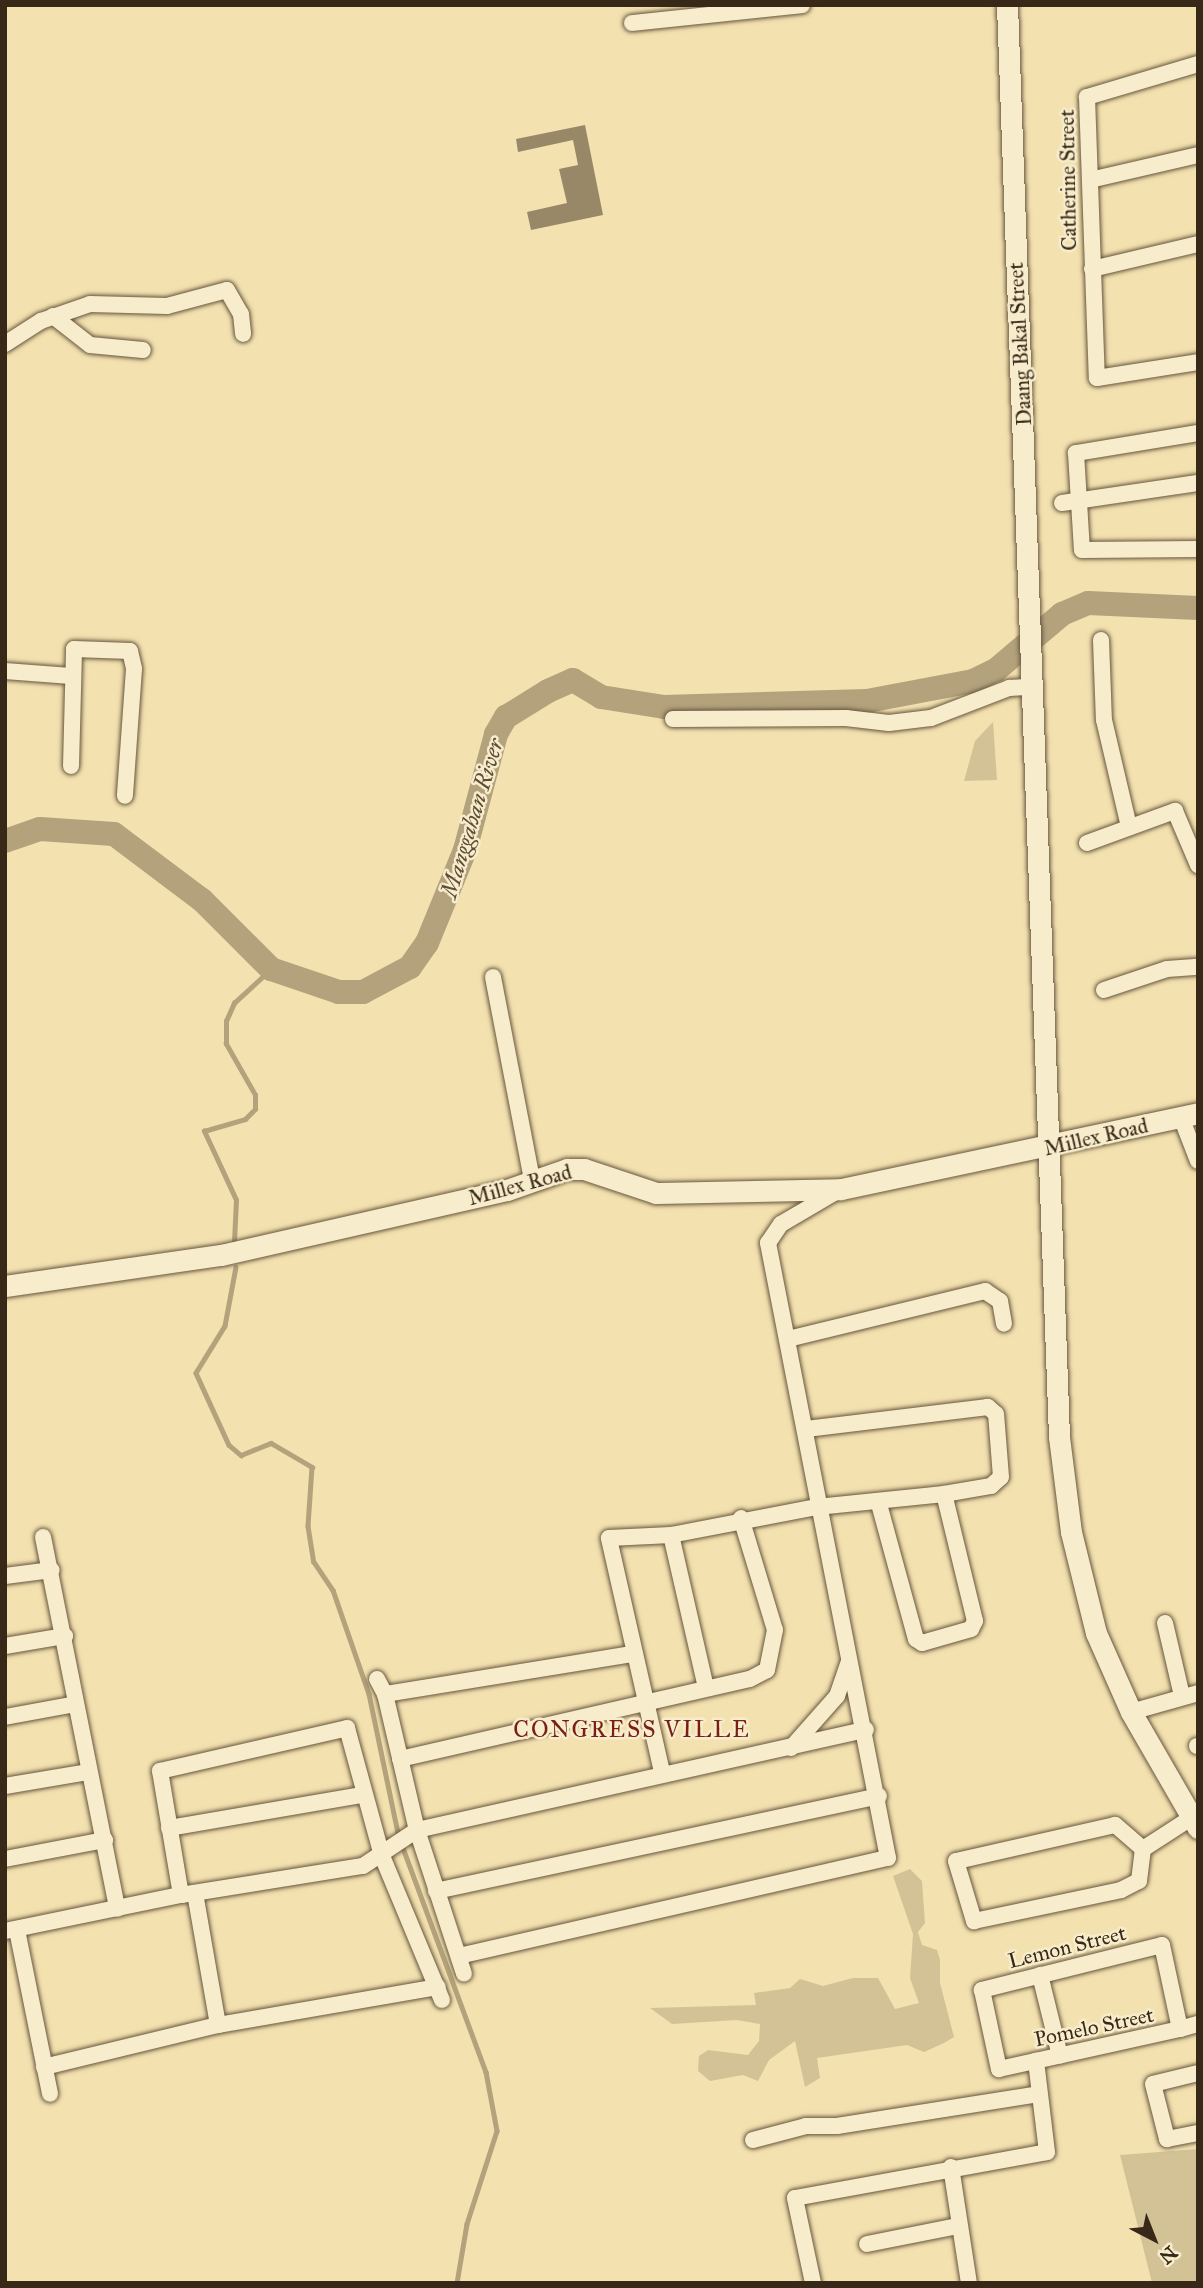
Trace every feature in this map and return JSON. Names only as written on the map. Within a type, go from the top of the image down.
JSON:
[{"type":"street","points":[[632,23],[802,5]]},
{"type":"street","name":"Daang Bakal Street","points":[[1007,5],[1059,1437],[1071,1532],[1096,1633],[1131,1712],[1194,1823]]},
{"type":"street","name":"Catherine Street","points":[[1198,64],[1088,94],[1091,270],[1097,379],[1198,362]]},
{"type":"street","points":[[1090,180],[1198,155]]},
{"type":"street","points":[[1091,270],[1198,244]]},
{"type":"street","points":[[5,344],[53,316],[90,304],[167,306],[227,290],[242,314],[243,334]]},
{"type":"street","points":[[53,316],[90,345],[143,350]]},
{"type":"street","points":[[1198,433],[1076,453],[1082,550],[1198,549]]},
{"type":"street","points":[[1062,503],[1081,504],[1198,483]]},
{"type":"street","points":[[1101,640],[1104,720],[1129,827]]},
{"type":"street","points":[[71,766],[71,676],[75,648],[124,649],[133,657],[125,796]]},
{"type":"street","points":[[5,671],[71,676]]},
{"type":"street","points":[[673,719],[846,718],[889,723],[931,718],[1009,688],[1031,684]]},
{"type":"street","points":[[1087,843],[1175,811],[1198,865]]},
{"type":"street","points":[[1104,990],[1167,969],[1198,967]]},
{"type":"street","points":[[493,976],[532,1180]]},
{"type":"street","points":[[1189,1115],[1198,1161]]},
{"type":"street","name":"Millex Road","points":[[5,1286],[221,1255],[584,1168],[656,1193],[841,1189],[1047,1149],[1189,1115]]},
{"type":"street","points":[[459,1955],[888,1858],[879,1796],[817,1507],[806,1429],[768,1243],[781,1224],[841,1189]]},
{"type":"street","points":[[788,1339],[985,1291],[1000,1301],[1004,1324]]},
{"type":"street","points":[[663,1772],[632,1654],[609,1538],[671,1535],[741,1518],[817,1507],[879,1504],[944,1494],[991,1486],[1001,1477],[996,1414],[988,1407],[806,1429]]},
{"type":"street","points":[[879,1504],[916,1639],[922,1643],[971,1629],[975,1621],[944,1494]]},
{"type":"street","points":[[400,1759],[644,1704],[767,1670],[775,1630],[741,1518]]},
{"type":"street","points":[[671,1535],[706,1688]]},
{"type":"street","points":[[43,1537],[52,1570],[117,1909]]},
{"type":"street","points":[[5,1576],[52,1570]]},
{"type":"street","points":[[1131,1712],[1190,1695],[1165,1623]]},
{"type":"street","points":[[5,1646],[65,1636]]},
{"type":"street","points":[[385,1694],[632,1654]]},
{"type":"street","points":[[789,1750],[837,1696],[850,1659]]},
{"type":"street","points":[[377,1679],[385,1694],[414,1835],[464,1974]]},
{"type":"street","points":[[5,1717],[76,1704]]},
{"type":"street","points":[[44,2067],[218,2025],[440,1994],[363,1795],[347,1728],[168,1766],[160,1771],[169,1828],[188,1894],[218,2025]]},
{"type":"street","points":[[50,2094],[11,1931],[188,1894],[363,1866],[414,1835],[663,1772],[789,1750],[866,1730]]},
{"type":"street","points":[[5,1786],[89,1772]]},
{"type":"street","points":[[169,1828],[363,1795]]},
{"type":"street","points":[[436,1891],[879,1796]]},
{"type":"street","points":[[1143,1849],[1194,1823]]},
{"type":"street","points":[[1115,1825],[1143,1849],[1139,1881],[1121,1890],[974,1921],[956,1861],[1115,1825]]},
{"type":"street","points":[[5,1859],[105,1840]]},
{"type":"street","name":"Lemon Street","points":[[999,2068],[982,1990],[1162,1945],[1180,2029]]},
{"type":"street","points":[[1040,1975],[1060,2056]]},
{"type":"street","name":"Pomelo Street","points":[[999,2068],[1198,2024]]},
{"type":"street","points":[[813,2283],[795,2198],[951,2167],[1047,2152],[1036,2061]]},
{"type":"street","points":[[1198,2073],[1153,2084],[1167,2139],[1198,2133]]},
{"type":"street","points":[[753,2140],[806,2126],[837,2126],[1038,2094]]},
{"type":"street","points":[[951,2167],[958,2226],[969,2283]]},
{"type":"street","points":[[867,2244],[958,2226]]},
{"type":"shaded area","points":[[993,722],[997,780],[964,781],[975,741]]},
{"type":"shaded area","points":[[910,1869],[922,1881],[925,1923],[918,1932],[922,1945],[937,1950],[940,1960],[940,1983],[954,2037],[944,2043],[924,2052],[907,2045],[817,2058],[820,2078],[805,2087],[795,2041],[769,2060],[758,2081],[743,2075],[710,2081],[698,2071],[699,2056],[708,2050],[748,2055],[759,2041],[760,2024],[737,2020],[672,2024],[650,2008],[756,2005],[754,1993],[790,1988],[800,1979],[823,1986],[853,1978],[878,1978],[895,2009],[919,2003],[910,1978],[913,1934],[893,1876]]},
{"type":"shaded area","points":[[1198,2149],[1198,2283],[1152,2283],[1120,2155]]},
{"type":"building","points":[[585,125],[603,215],[531,230],[527,212],[567,203],[559,169],[578,165],[573,140],[518,152],[516,139]]},
{"type":"waterway","name":"Manggahan River","points":[[5,841],[40,829],[114,834],[202,900],[271,969],[339,992],[363,992],[410,967],[427,943],[465,850],[496,734],[506,717],[548,691],[573,680],[601,697],[664,707],[867,701],[973,681],[996,670],[1062,614],[1088,603],[1198,608]]},
{"type":"waterway","points":[[234,1242],[236,1200],[204,1131],[245,1119],[255,1109],[255,1095],[226,1044],[226,1021],[234,1003],[271,969]]},
{"type":"waterway","points":[[236,1267],[225,1326],[196,1373],[229,1445],[241,1455],[271,1443],[312,1467],[308,1526],[314,1562],[333,1590],[369,1694],[399,1837],[486,2072],[497,2131],[467,2224],[457,2283]]},
{"type":"district","name":"CONGRESS VILLE","points":[[632,1729]]}]
